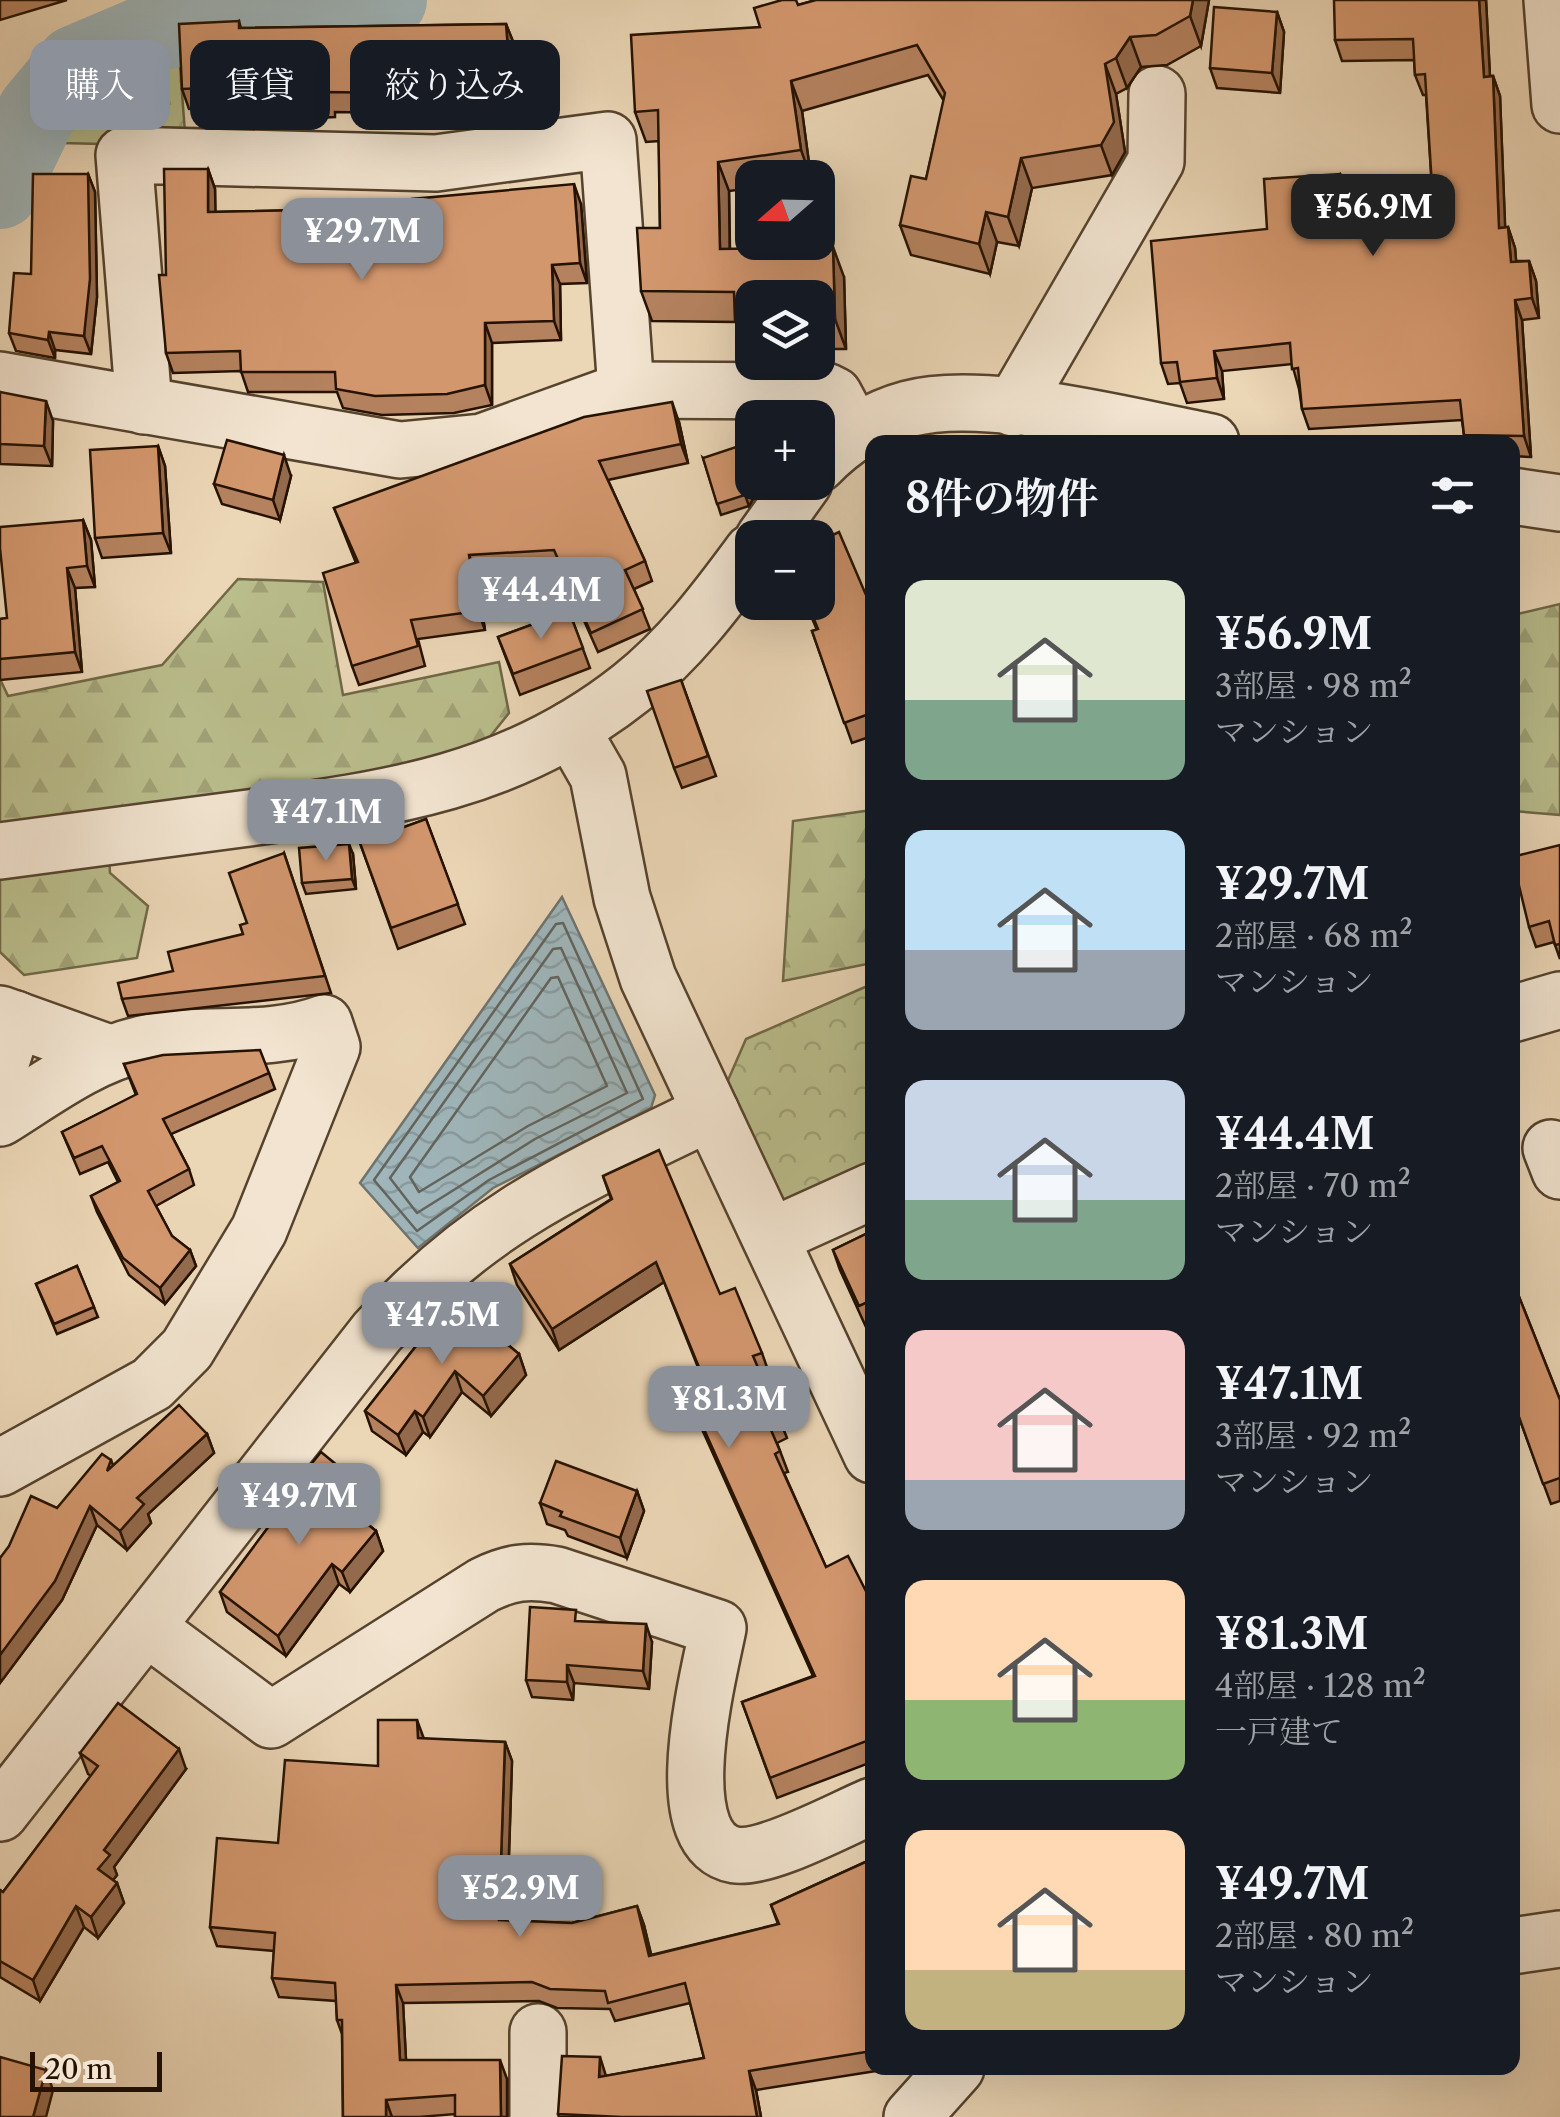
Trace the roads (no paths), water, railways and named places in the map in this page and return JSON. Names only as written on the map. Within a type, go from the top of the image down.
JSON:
[{"type":"street","points":[[1552,0],[1560,105]]},
{"type":"street","points":[[1013,408],[1156,161],[1157,94]]},
{"type":"street","points":[[144,406],[124,155],[436,163],[608,140],[626,390]]},
{"type":"street","points":[[0,380],[400,450],[482,442],[626,390],[826,391],[834,396],[836,449],[892,414],[925,406],[1013,408],[1170,435]]},
{"type":"street","points":[[1520,497],[1560,504]]},
{"type":"street","points":[[0,851],[380,800],[488,771],[571,729],[632,687],[674,649],[735,573]]},
{"type":"street","points":[[571,729],[598,776],[633,939],[865,1440]]},
{"type":"street","points":[[1520,1012],[1560,1000]]},
{"type":"street","points":[[0,1118],[109,1054],[146,1042],[272,1036],[324,1024],[332,1046],[259,1230],[187,1349],[152,1384],[0,1468]]},
{"type":"street","points":[[5,1033],[109,1054]]},
{"type":"street","points":[[0,1813],[417,1288],[509,1214],[711,1112]]},
{"type":"street","points":[[770,1237],[865,1194]]},
{"type":"street","points":[[146,1627],[270,1720],[484,1585],[519,1572],[556,1575],[718,1628],[696,1740],[700,1827],[714,1846],[735,1855],[759,1852],[865,1809]]},
{"type":"street","points":[[1520,1945],[1560,1939]]},
{"type":"street","points":[[538,2032],[538,2117]]},
{"type":"street","points":[[912,2117],[950,2075]]},
{"type":"water","points":[[562,897],[655,1095],[651,1108],[493,1188],[418,1248],[360,1183]]},
{"type":"waterway","points":[[0,189],[37,112],[76,65],[154,32],[243,13],[387,0]]}]
